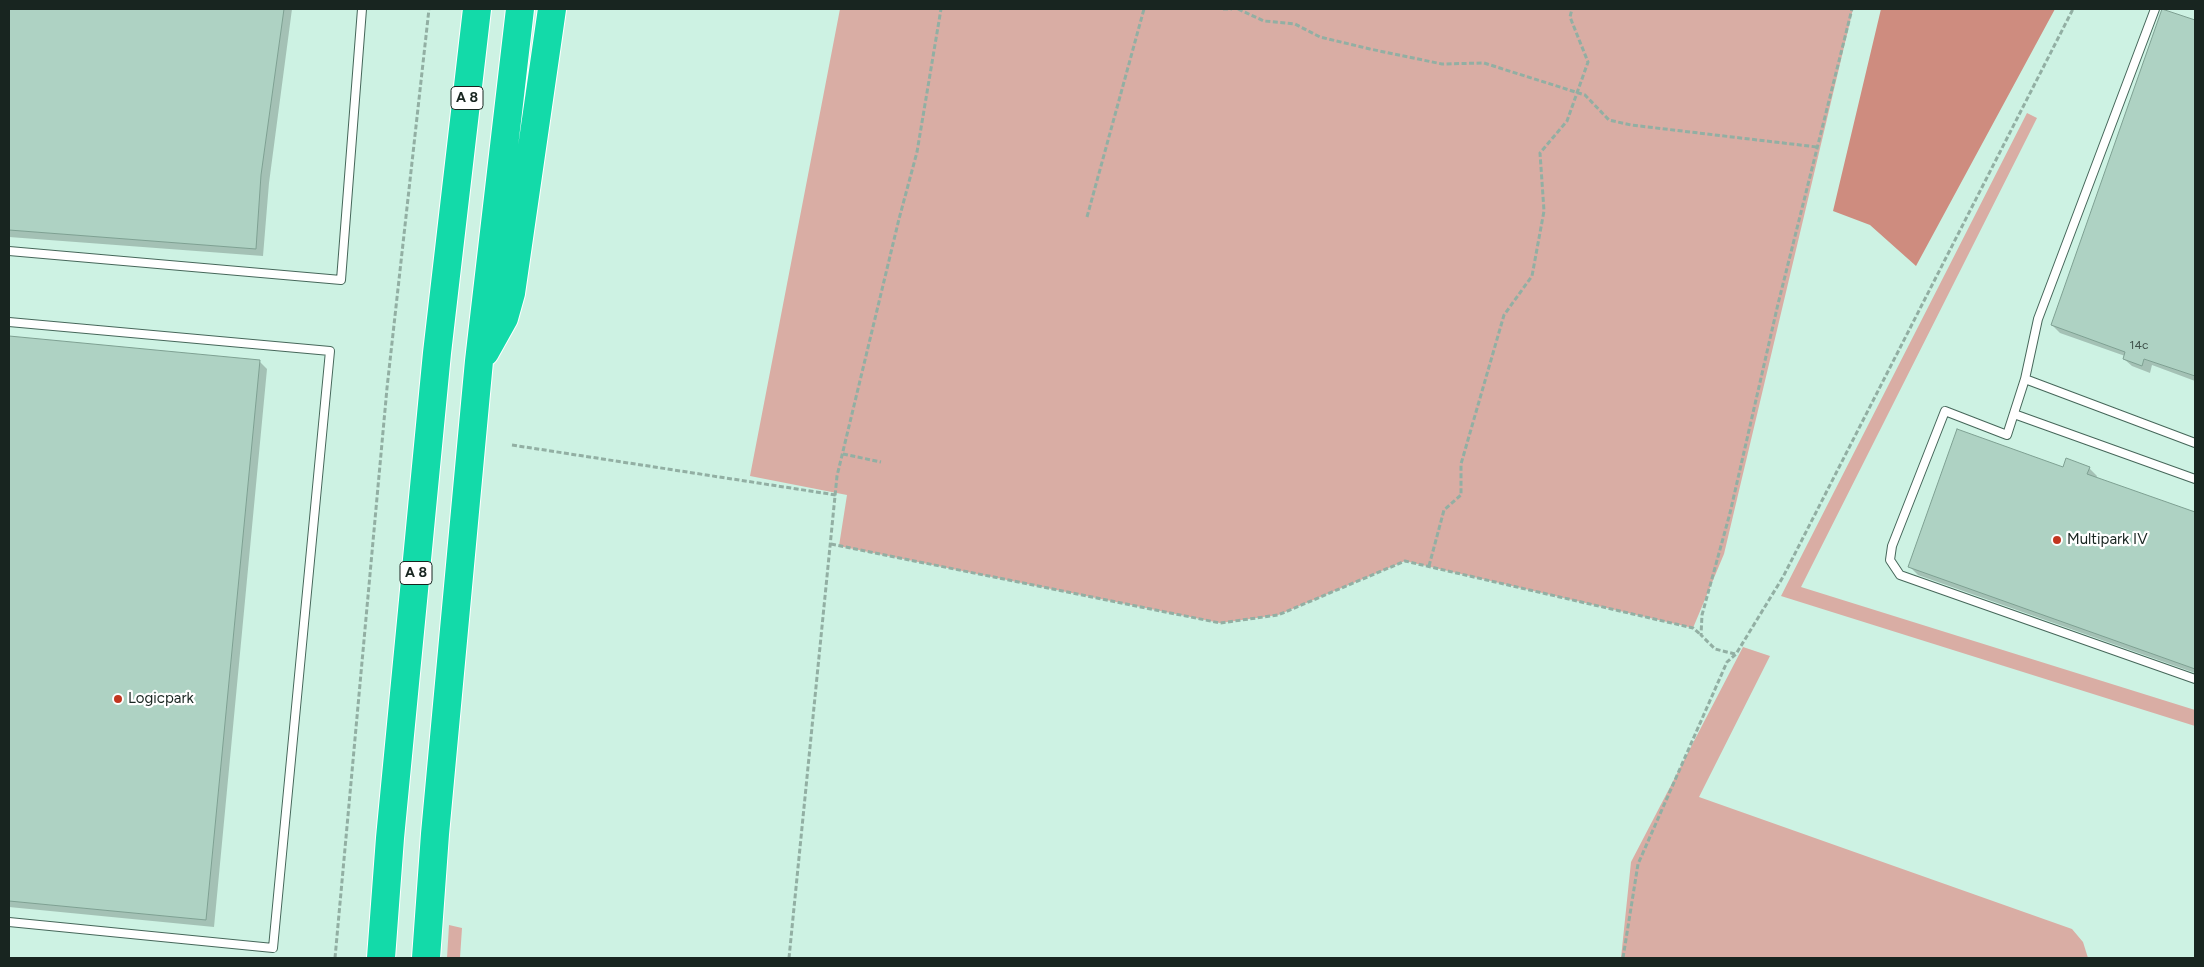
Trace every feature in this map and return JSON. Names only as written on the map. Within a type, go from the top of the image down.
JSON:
[{"type":"highway","name":"A 8","points":[[381,958],[390,838],[437,353],[477,9]]},
{"type":"highway","points":[[426,958],[435,834],[479,361],[520,9]]},
{"type":"highway","points":[[479,361],[493,340],[504,318],[511,293],[552,9]]},
{"type":"lane","points":[[9,251],[341,280],[362,9]]},
{"type":"lane","points":[[2155,9],[2038,319],[2026,379],[2007,435],[1945,411],[1892,546],[1890,560],[1900,575],[2195,679]]},
{"type":"lane","points":[[9,322],[330,351],[273,948],[9,922]]},
{"type":"lane","points":[[2026,379],[2195,443]]},
{"type":"lane","points":[[2014,414],[2195,479]]},
{"type":"path","points":[[335,958],[387,388],[429,9]]},
{"type":"path","points":[[789,958],[837,476],[899,219],[918,152],[941,9]]},
{"type":"path","points":[[1087,216],[1144,9]]},
{"type":"path","points":[[1223,9],[1232,9]]},
{"type":"path","points":[[1238,9],[1264,21],[1295,24],[1320,37],[1442,64],[1484,63],[1585,95],[1609,120],[1631,125],[1817,147]]},
{"type":"path","points":[[1429,566],[1444,510],[1461,495],[1461,464],[1504,315],[1532,276],[1544,210],[1540,153],[1567,121],[1588,62],[1570,17],[1572,9]]},
{"type":"path","points":[[1701,635],[1702,615],[1730,513],[1778,304],[1852,9]]},
{"type":"path","points":[[1623,958],[1638,864],[1727,662],[1736,654],[1783,576],[2073,9]]},
{"type":"path","points":[[512,445],[836,495]]},
{"type":"path","points":[[843,454],[880,462]]},
{"type":"path","points":[[831,544],[1220,623],[1278,615],[1405,561],[1693,628],[1715,649],[1736,654]]},
{"type":"shaded area","points":[[840,9],[1853,9],[1724,554],[1693,628],[1405,561],[1278,615],[1220,623],[839,546],[847,495],[750,476]]},
{"type":"shaded area","points":[[1881,9],[2055,9],[1916,266],[1870,225],[1833,211]]},
{"type":"shaded area","points":[[2027,113],[2037,118],[1801,587],[2195,710],[2195,726],[1781,596]]},
{"type":"shaded area","points":[[1743,647],[1770,656],[1699,797],[2072,929],[2083,942],[2088,958],[1621,958],[1631,862]]},
{"type":"shaded area","points":[[449,925],[462,928],[460,958],[447,958]]},
{"type":"building","points":[[9,9],[284,9],[261,175],[256,249],[9,230]]},
{"type":"building","points":[[2162,9],[2195,20],[2195,376],[2144,359],[2142,366],[2123,359],[2125,352],[2051,325]]},
{"type":"building","name":"Logicpark","points":[[9,336],[260,360],[206,920],[9,901]]},
{"type":"building","name":"Multipark IV","points":[[1957,429],[2063,467],[2066,458],[2090,467],[2087,474],[2195,512],[2195,669],[1908,567]]},
{"type":"place","name":"Multipark IV","points":[[2057,540]]},
{"type":"place","name":"Logicpark","points":[[118,699]]}]
